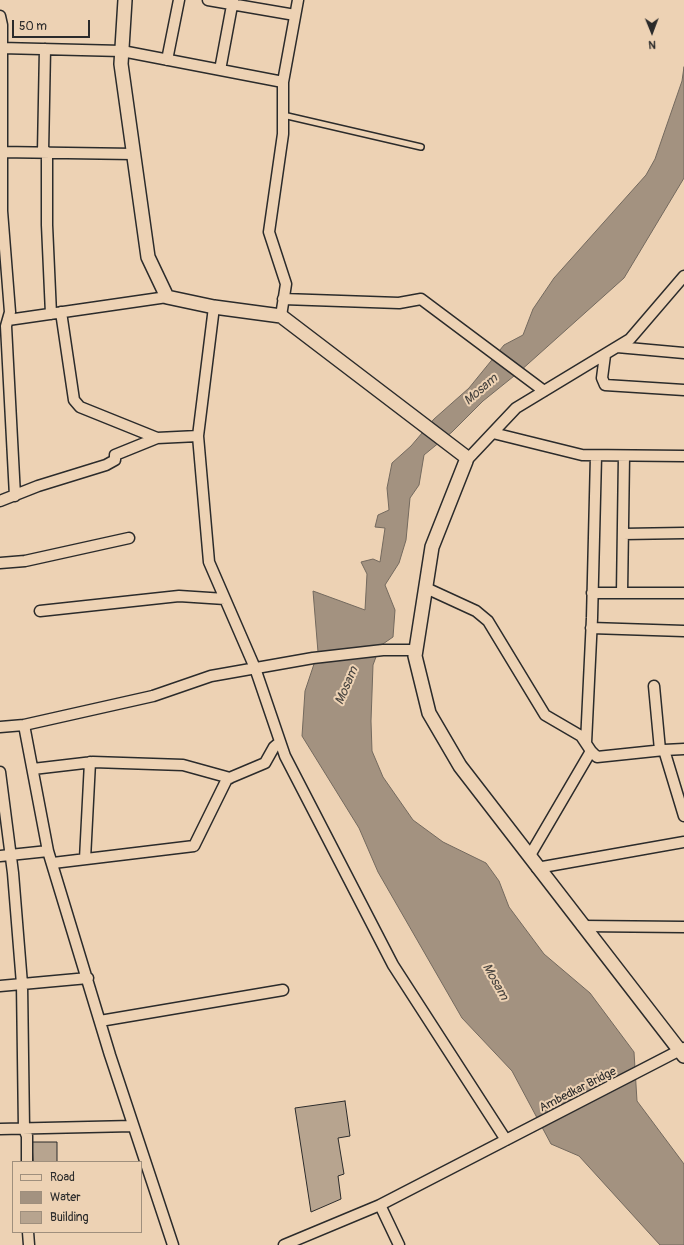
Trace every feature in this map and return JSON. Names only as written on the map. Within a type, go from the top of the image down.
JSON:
[{"type":"street","points":[[125,0],[121,64],[148,257],[166,297]]},
{"type":"street","points":[[167,60],[179,0]]},
{"type":"street","points":[[208,0],[233,2],[295,15]]},
{"type":"street","points":[[281,316],[286,284],[269,232],[283,134],[283,82],[298,0]]},
{"type":"street","points":[[220,70],[233,2]]},
{"type":"street","points":[[0,16],[2,211],[10,312],[5,324],[15,496]]},
{"type":"street","points":[[45,49],[47,225],[56,313],[74,400],[80,407],[157,438]]},
{"type":"street","points":[[1,52],[45,49],[122,51],[283,82]]},
{"type":"street","points":[[1,152],[134,154]]},
{"type":"street","points":[[683,280],[630,340],[516,408],[466,459],[432,547],[415,656],[428,713],[460,766],[582,926],[683,1052]]},
{"type":"street","points":[[5,324],[56,313],[166,297],[214,307],[281,316],[378,388],[466,459]]},
{"type":"street","points":[[283,299],[399,304],[417,298],[423,300],[544,391]]},
{"type":"street","points":[[214,307],[198,436],[209,562],[255,668],[285,756],[393,965],[506,1140]]},
{"type":"street","points":[[617,347],[684,353]]},
{"type":"street","points":[[605,355],[602,378],[605,385],[684,390]]},
{"type":"street","points":[[492,433],[571,454],[596,456],[684,456]]},
{"type":"street","points":[[0,501],[38,486],[106,465],[115,460],[115,455],[157,438],[198,436]]},
{"type":"street","points":[[529,857],[588,747],[596,456]]},
{"type":"street","points":[[622,593],[624,456]]},
{"type":"street","points":[[623,534],[684,533]]},
{"type":"street","points":[[0,563],[30,560],[129,538]]},
{"type":"street","points":[[426,588],[476,611],[488,620],[545,715],[581,736],[597,757],[684,749]]},
{"type":"street","points":[[592,593],[684,593]]},
{"type":"street","points":[[40,611],[179,596],[225,599]]},
{"type":"street","points":[[591,628],[684,631]]},
{"type":"street","points":[[0,727],[24,725],[153,696],[211,676],[313,658],[383,650],[416,650]]},
{"type":"street","points":[[654,686],[662,750],[684,816]]},
{"type":"street","points":[[24,725],[48,851],[100,1021],[173,1245]]},
{"type":"street","points":[[52,863],[194,846],[227,779],[265,763],[274,747],[280,742]]},
{"type":"street","points":[[33,769],[90,762],[183,765],[230,778]]},
{"type":"street","points":[[85,859],[90,762]]},
{"type":"street","points":[[0,772],[11,855],[22,984],[24,1129],[27,1136],[28,1161]]},
{"type":"street","points":[[538,868],[684,842]]},
{"type":"street","points":[[0,856],[48,851]]},
{"type":"street","points":[[582,926],[684,927]]},
{"type":"street","points":[[0,986],[88,978]]},
{"type":"street","points":[[100,1021],[283,990]]},
{"type":"street","name":"Ambedkar Bridge","points":[[284,1245],[380,1205],[506,1140],[683,1052]]},
{"type":"street","points":[[0,1129],[134,1126]]},
{"type":"street","points":[[380,1205],[399,1245]]},
{"type":"street","points":[[28,1233],[29,1245]]},
{"type":"lane","points":[[283,115],[421,147]]},
{"type":"water","name":"Mosam","points":[[684,67],[684,178],[624,278],[519,372],[483,401],[452,432],[424,455],[419,485],[410,498],[406,540],[399,563],[385,585],[395,610],[393,637],[380,646],[373,665],[371,721],[372,751],[383,777],[413,820],[443,842],[486,863],[499,881],[509,907],[544,954],[590,993],[634,1052],[637,1101],[684,1164],[684,1245],[660,1245],[579,1156],[551,1144],[512,1071],[462,1018],[378,872],[359,828],[302,736],[305,691],[318,652],[313,591],[365,610],[367,574],[361,562],[373,559],[380,562],[385,528],[375,527],[378,515],[389,510],[387,488],[392,463],[411,446],[434,419],[469,388],[504,345],[523,335],[533,309],[554,278],[646,175],[655,159],[682,81]]},
{"type":"building","points":[[345,1101],[350,1136],[338,1138],[344,1174],[338,1176],[341,1199],[311,1212],[295,1108]]},
{"type":"building","points":[[32,1142],[57,1142],[57,1161],[33,1161]]}]
